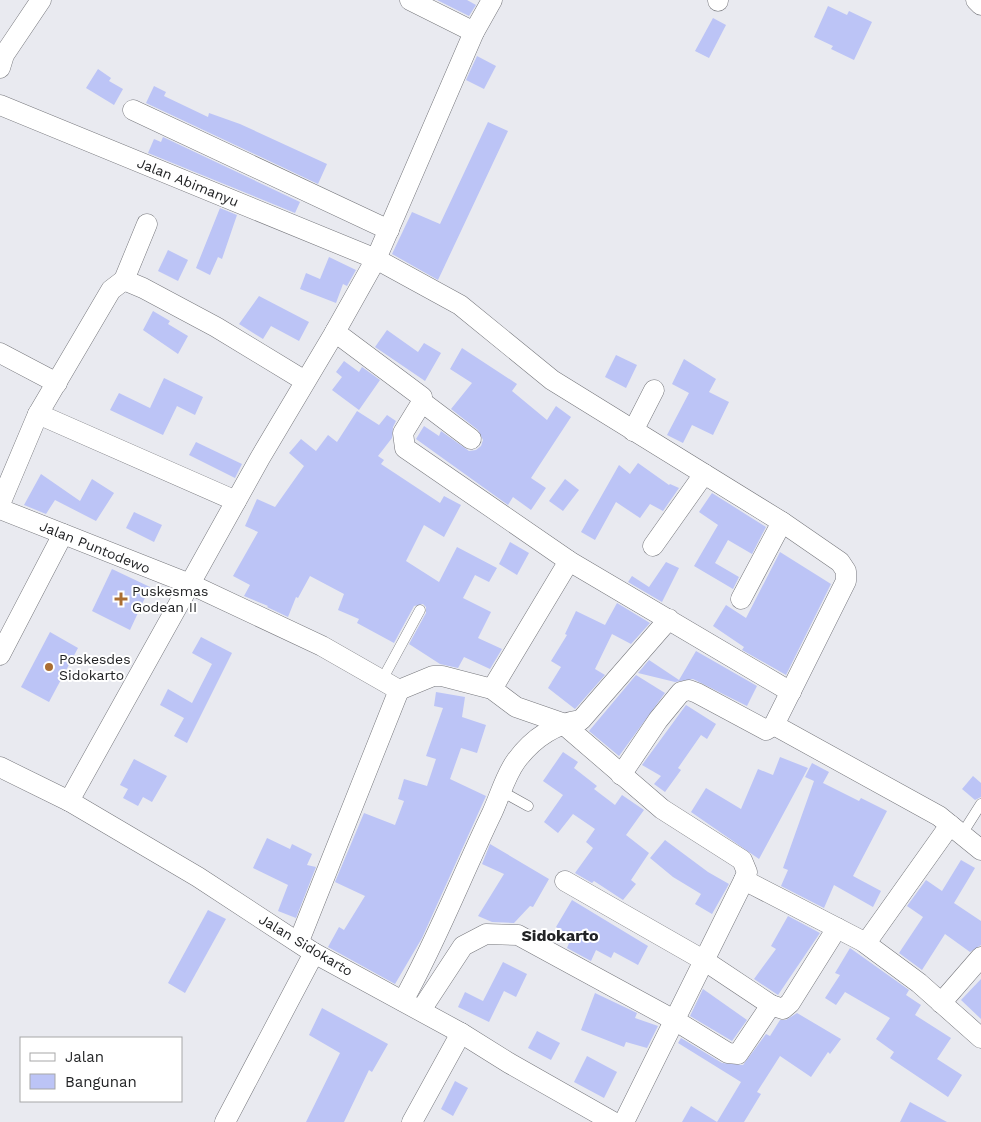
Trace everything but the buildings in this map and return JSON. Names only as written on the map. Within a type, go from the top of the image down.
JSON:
[{"type":"street","points":[[0,68],[4,55],[41,0]]},
{"type":"street","points":[[410,0],[474,32]]},
{"type":"street","points":[[69,801],[236,501],[376,259],[474,32],[492,0]]},
{"type":"street","points":[[976,0],[981,4]]},
{"type":"street","name":"Jalan Abimanyu","points":[[0,106],[376,259],[460,305],[552,380],[782,522],[840,562],[846,571],[846,581],[791,692]]},
{"type":"street","points":[[133,110],[389,230]]},
{"type":"street","points":[[0,504],[38,414],[111,290],[124,280],[147,224]]},
{"type":"street","points":[[124,280],[143,288],[216,327],[305,381]]},
{"type":"street","points":[[335,332],[419,395],[422,402],[471,439]]},
{"type":"street","points":[[0,353],[56,383]]},
{"type":"street","points":[[633,431],[654,390]]},
{"type":"street","points":[[422,402],[403,433],[405,448],[569,561],[791,692],[774,725],[766,730],[696,693],[689,690],[681,692],[658,720],[621,775]]},
{"type":"street","points":[[38,414],[236,501]]},
{"type":"street","points":[[653,546],[704,474]]},
{"type":"street","name":"Jalan Puntodewo","points":[[0,509],[190,584],[322,646],[391,685]]},
{"type":"street","points":[[741,599],[782,522]]},
{"type":"street","points":[[0,655],[63,534]]},
{"type":"street","points":[[492,689],[569,561]]},
{"type":"street","points":[[403,1001],[422,967],[501,791],[516,762],[539,737],[562,723],[581,720],[669,620]]},
{"type":"street","points":[[225,1122],[307,947],[391,685],[433,676],[492,689],[516,707],[562,723],[662,809],[742,860],[747,872],[744,880],[676,1021],[624,1122]]},
{"type":"street","points":[[774,725],[939,816],[981,850]]},
{"type":"street","name":"Jalan Sidokarto","points":[[0,767],[69,801],[198,877],[307,947],[461,1033],[612,1122]]},
{"type":"street","points":[[865,943],[956,830]]},
{"type":"street","points":[[744,880],[865,943],[941,1002],[981,1038]]},
{"type":"street","points":[[565,881],[705,961],[771,1005],[784,1009],[790,1003],[837,928]]},
{"type":"street","points":[[420,1010],[463,946],[486,934],[518,935],[676,1021],[734,1055],[738,1054],[771,1005]]},
{"type":"street","points":[[941,1002],[981,956]]},
{"type":"street","points":[[412,1122],[461,1033]]},
{"type":"lane","points":[[391,685],[420,610]]},
{"type":"lane","points":[[501,791],[528,806]]},
{"type":"lane","points":[[956,830],[981,804]]},
{"type":"place","name":"Puskesmas Godean II","points":[[121,599]]},
{"type":"place","name":"Poskesdes Sidokarto","points":[[49,667]]},
{"type":"district","name":"Sidokarto","points":[[560,935]]}]
